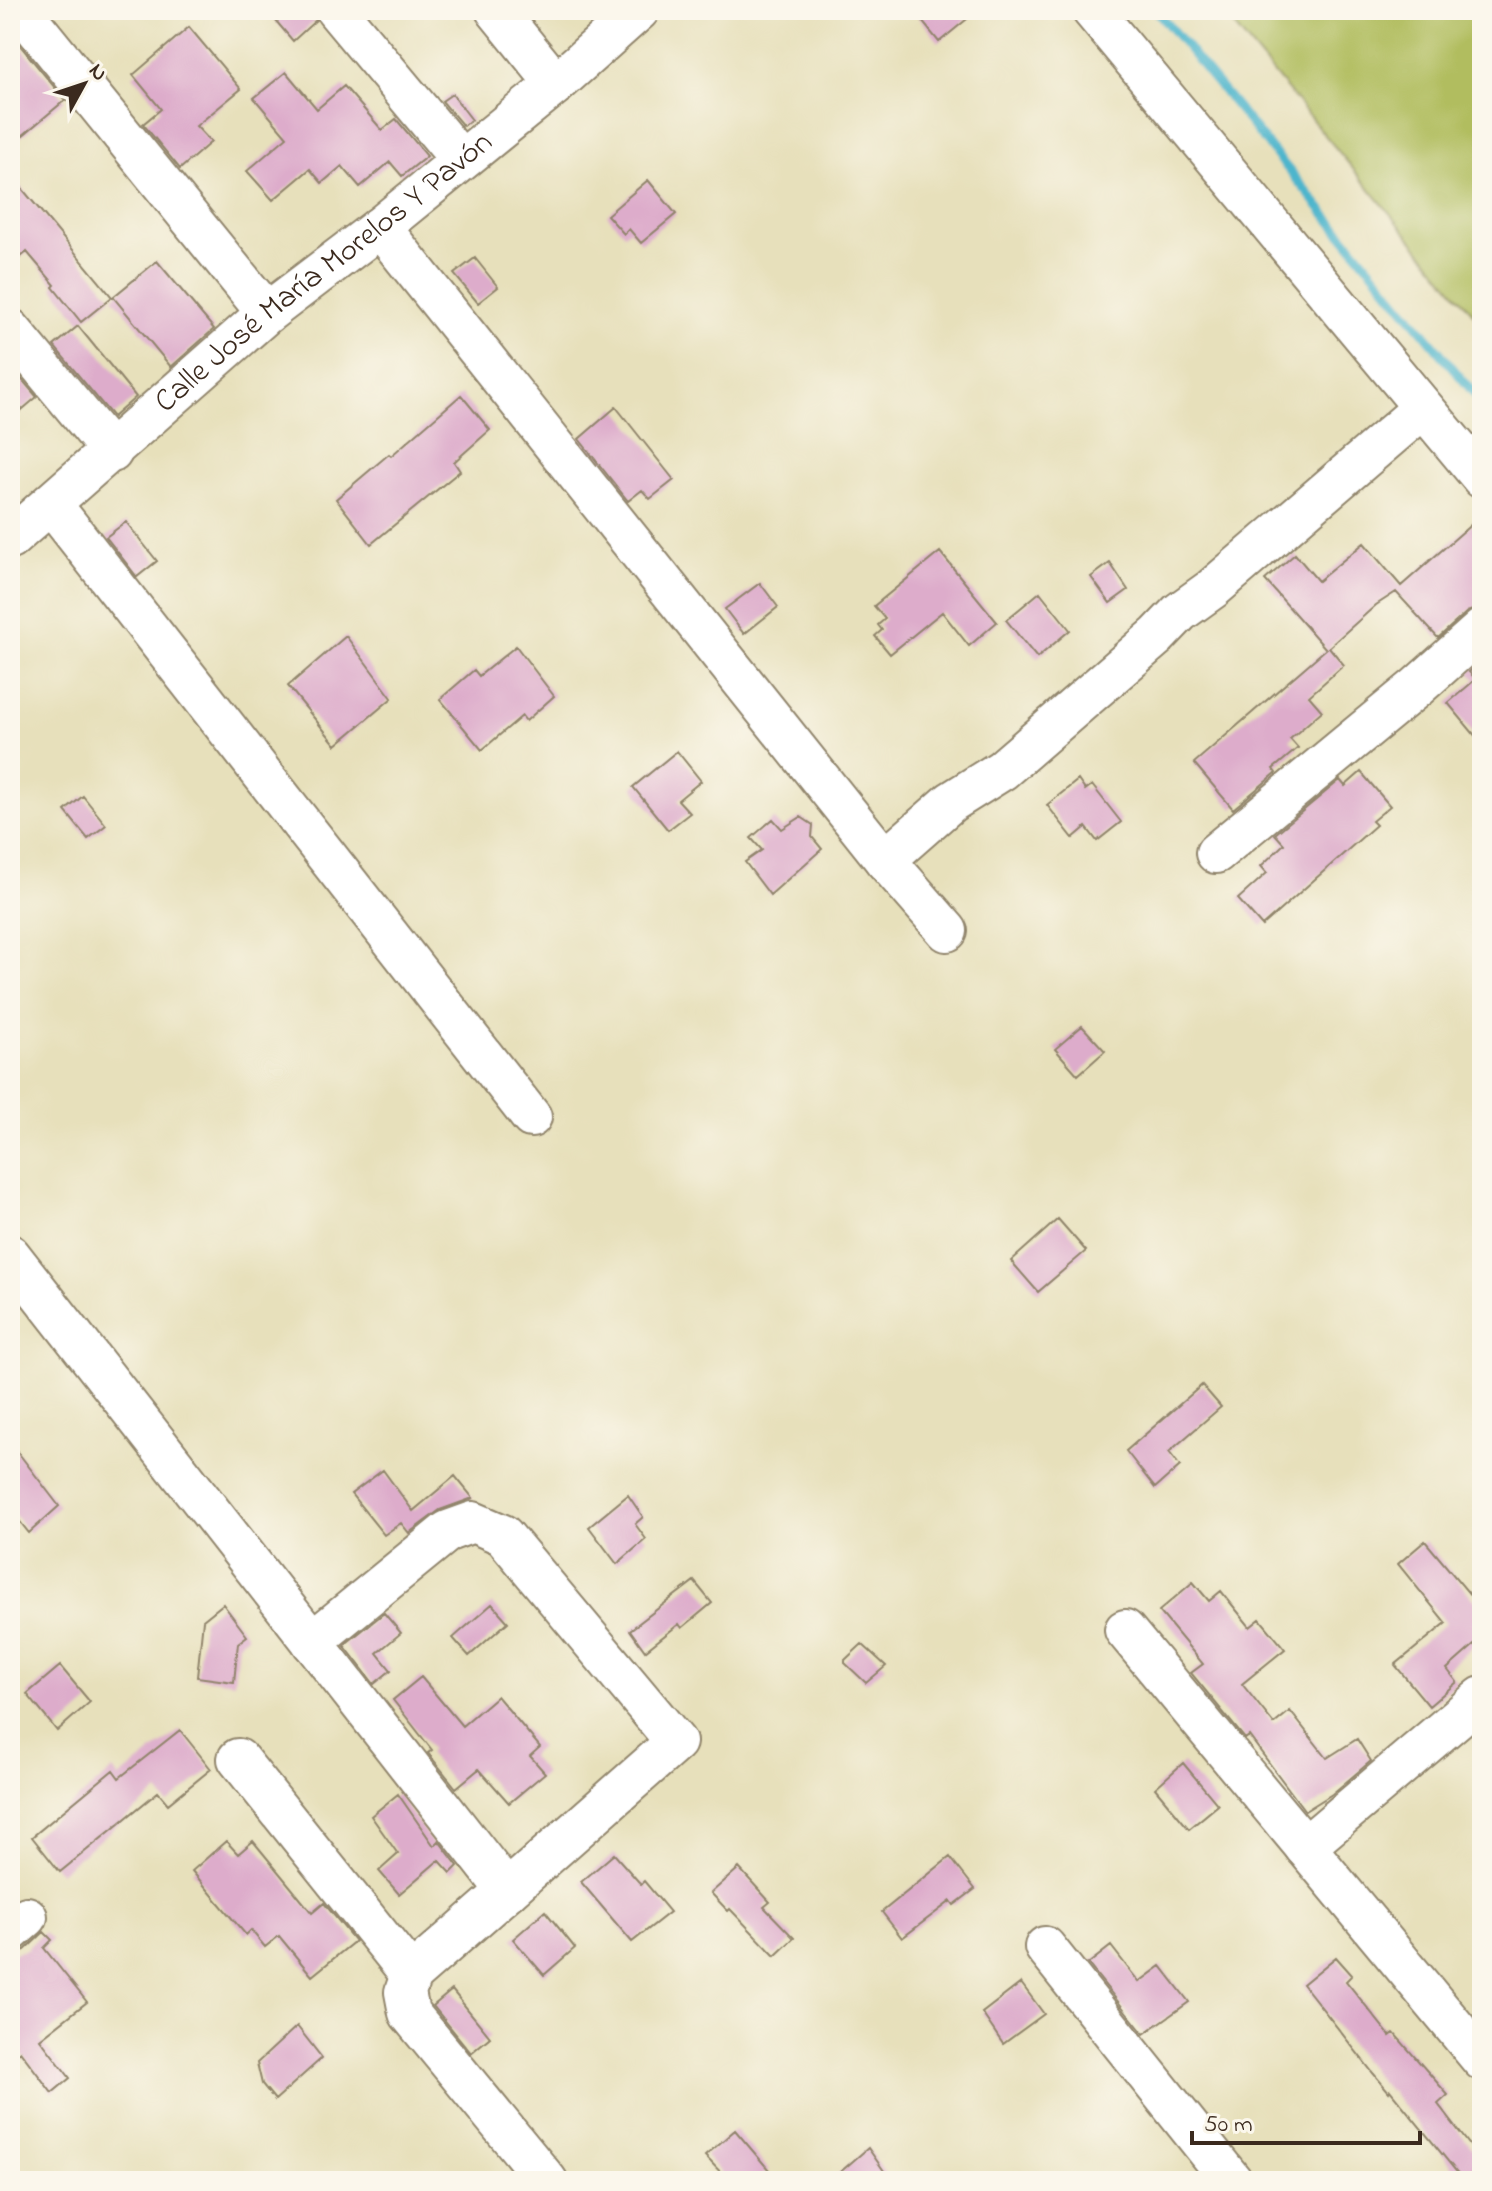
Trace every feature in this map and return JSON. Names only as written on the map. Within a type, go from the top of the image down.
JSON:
[{"type":"street","points":[[21,10],[267,313]]},
{"type":"street","points":[[336,10],[461,160]]},
{"type":"street","points":[[496,10],[556,84]]},
{"type":"street","name":"Calle José María Morelos Y Pavón","points":[[10,539],[267,313],[380,227],[556,84],[639,10]]},
{"type":"street","points":[[1092,10],[1482,478]]},
{"type":"street","points":[[380,227],[885,860],[947,931]]},
{"type":"street","points":[[10,329],[112,452]]},
{"type":"street","points":[[885,860],[951,802],[1002,770],[1157,636],[1180,612],[1212,589],[1422,409]]},
{"type":"street","points":[[51,504],[531,1117]]},
{"type":"street","points":[[1216,853],[1417,687],[1482,629]]},
{"type":"street","points":[[10,1255],[507,1891]]},
{"type":"street","points":[[312,1642],[448,1531],[473,1522],[503,1535],[676,1742],[411,1975],[405,1992],[409,2013],[547,2181]]},
{"type":"street","points":[[1125,1630],[1482,2060]]},
{"type":"street","points":[[1305,1847],[1482,1697]]},
{"type":"street","points":[[238,1759],[411,1975]]},
{"type":"street","points":[[1045,1947],[1232,2181]]},
{"type":"green space","points":[[1221,10],[1482,10],[1482,324]]},
{"type":"building","points":[[288,10],[314,10],[316,20],[293,41],[276,21]]},
{"type":"building","points":[[913,10],[978,10],[939,42]]},
{"type":"building","points":[[189,27],[241,89],[196,126],[211,142],[180,169],[143,124],[161,109],[133,75]]},
{"type":"building","points":[[10,33],[65,100],[10,146]]},
{"type":"building","points":[[286,72],[317,109],[344,86],[382,130],[396,119],[427,156],[402,176],[390,162],[360,187],[342,166],[322,183],[310,169],[273,200],[247,171],[287,137],[254,98]]},
{"type":"building","points":[[452,94],[472,120],[463,126],[442,101]]},
{"type":"building","points":[[10,174],[112,297],[81,322],[27,252],[10,266]]},
{"type":"building","points":[[648,180],[676,214],[641,243],[629,229],[624,234],[607,215]]},
{"type":"building","points":[[475,258],[498,287],[478,303],[454,274]]},
{"type":"building","points":[[157,261],[214,329],[171,367],[113,297]]},
{"type":"building","points":[[78,326],[136,397],[113,417],[54,346]]},
{"type":"building","points":[[18,375],[37,397],[10,420],[10,382]]},
{"type":"building","points":[[461,395],[490,430],[454,462],[460,471],[371,544],[336,499]]},
{"type":"building","points":[[616,407],[674,480],[650,499],[642,490],[628,501],[579,439]]},
{"type":"building","points":[[1482,515],[1482,607],[1467,612],[1438,638],[1396,592],[1376,605],[1329,647],[1344,665],[1309,696],[1322,711],[1290,739],[1298,748],[1273,769],[1276,773],[1233,809],[1194,763],[1326,649],[1265,580],[1295,554],[1318,581],[1364,543],[1401,586]]},
{"type":"building","points":[[126,522],[157,561],[137,577],[106,537]]},
{"type":"building","points":[[940,552],[997,622],[969,646],[942,612],[890,654],[875,636],[882,630],[878,625],[885,619],[874,606]]},
{"type":"building","points":[[1110,563],[1128,590],[1110,603],[1091,577]]},
{"type":"building","points":[[760,583],[778,607],[744,634],[725,609]]},
{"type":"building","points":[[1040,592],[1070,630],[1037,658],[1006,620]]},
{"type":"building","points":[[346,636],[392,698],[336,745],[288,686]]},
{"type":"building","points":[[516,646],[554,696],[526,721],[522,716],[482,750],[440,699],[474,670],[479,676]]},
{"type":"building","points":[[1482,660],[1482,744],[1448,703],[1476,679],[1469,672]]},
{"type":"building","points":[[677,751],[701,781],[678,800],[690,813],[668,830],[633,787]]},
{"type":"building","points":[[1361,772],[1390,806],[1372,821],[1376,825],[1262,926],[1238,899],[1267,873],[1261,866],[1284,844],[1275,834],[1340,780],[1345,786]]},
{"type":"building","points":[[1078,780],[1085,790],[1092,785],[1121,822],[1097,841],[1086,827],[1073,838],[1047,805]]},
{"type":"building","points":[[83,796],[106,825],[88,839],[65,811]]},
{"type":"building","points":[[801,817],[813,825],[812,837],[822,849],[770,895],[745,862],[762,850],[751,838],[773,819],[782,829]]},
{"type":"building","points":[[1082,1026],[1105,1051],[1078,1075],[1055,1049]]},
{"type":"building","points":[[1058,1219],[1086,1251],[1038,1292],[1011,1261]]},
{"type":"building","points":[[1202,1385],[1221,1407],[1169,1452],[1180,1466],[1155,1488],[1126,1451]]},
{"type":"building","points":[[10,1442],[59,1506],[29,1533],[10,1509]]},
{"type":"building","points":[[383,1470],[413,1511],[455,1476],[473,1498],[440,1510],[409,1533],[401,1523],[384,1535],[351,1494]]},
{"type":"building","points":[[628,1495],[643,1517],[635,1524],[646,1539],[617,1564],[589,1527]]},
{"type":"building","points":[[1425,1541],[1482,1609],[1482,1638],[1447,1669],[1457,1682],[1429,1706],[1395,1665],[1446,1623],[1398,1564]]},
{"type":"building","points":[[694,1581],[712,1603],[682,1628],[679,1624],[645,1651],[630,1630]]},
{"type":"building","points":[[1193,1582],[1209,1601],[1221,1591],[1250,1627],[1260,1619],[1285,1649],[1242,1684],[1274,1724],[1290,1711],[1327,1758],[1357,1739],[1371,1761],[1332,1794],[1305,1811],[1249,1736],[1245,1739],[1191,1673],[1203,1664],[1159,1611]]},
{"type":"building","points":[[223,1604],[247,1636],[238,1643],[234,1682],[197,1677],[203,1620]]},
{"type":"building","points":[[492,1604],[508,1622],[469,1656],[453,1638]]},
{"type":"building","points":[[384,1613],[401,1633],[377,1653],[391,1670],[374,1684],[344,1645]]},
{"type":"building","points":[[862,1644],[886,1666],[866,1683],[845,1663]]},
{"type":"building","points":[[60,1666],[90,1702],[57,1731],[27,1694]]},
{"type":"building","points":[[421,1677],[462,1726],[497,1696],[540,1747],[530,1756],[545,1773],[509,1803],[479,1769],[456,1788],[428,1753],[432,1750],[393,1700]]},
{"type":"building","points":[[180,1730],[211,1769],[168,1804],[158,1792],[60,1872],[32,1837],[113,1770],[119,1778]]},
{"type":"building","points":[[1183,1763],[1218,1805],[1189,1829],[1155,1788]]},
{"type":"building","points":[[398,1794],[434,1846],[439,1841],[458,1866],[451,1873],[439,1860],[399,1894],[379,1871],[398,1854],[371,1816]]},
{"type":"building","points":[[226,1841],[238,1854],[253,1841],[312,1913],[324,1903],[355,1941],[312,1976],[279,1936],[265,1947],[251,1930],[246,1935],[192,1871]]},
{"type":"building","points":[[614,1854],[641,1884],[644,1881],[670,1912],[632,1942],[581,1882]]},
{"type":"building","points":[[950,1857],[975,1889],[954,1905],[951,1901],[902,1938],[882,1912]]},
{"type":"building","points":[[739,1868],[770,1902],[764,1907],[794,1938],[775,1956],[711,1893]]},
{"type":"building","points":[[545,1911],[575,1948],[544,1975],[513,1939]]},
{"type":"building","points":[[44,1932],[52,1940],[44,1948],[87,2002],[40,2039],[70,2078],[52,2093],[20,2051],[10,2060],[10,1954],[25,1950]]},
{"type":"building","points":[[1111,1946],[1139,1982],[1161,1966],[1189,2002],[1144,2034],[1088,1964]]},
{"type":"building","points":[[1336,1957],[1352,1975],[1346,1981],[1390,2036],[1394,2033],[1448,2095],[1438,2104],[1482,2161],[1482,2181],[1464,2181],[1303,1984]]},
{"type":"building","points":[[1021,1983],[1044,2014],[1003,2044],[982,2013]]},
{"type":"building","points":[[452,1990],[490,2037],[471,2053],[433,2006]]},
{"type":"building","points":[[297,2026],[322,2058],[275,2100],[262,2084],[257,2063]]},
{"type":"building","points":[[735,2130],[769,2170],[756,2181],[729,2181],[705,2156]]},
{"type":"building","points":[[868,2148],[891,2181],[830,2181]]},
{"type":"waterway","points":[[1156,10],[1482,403]]}]
